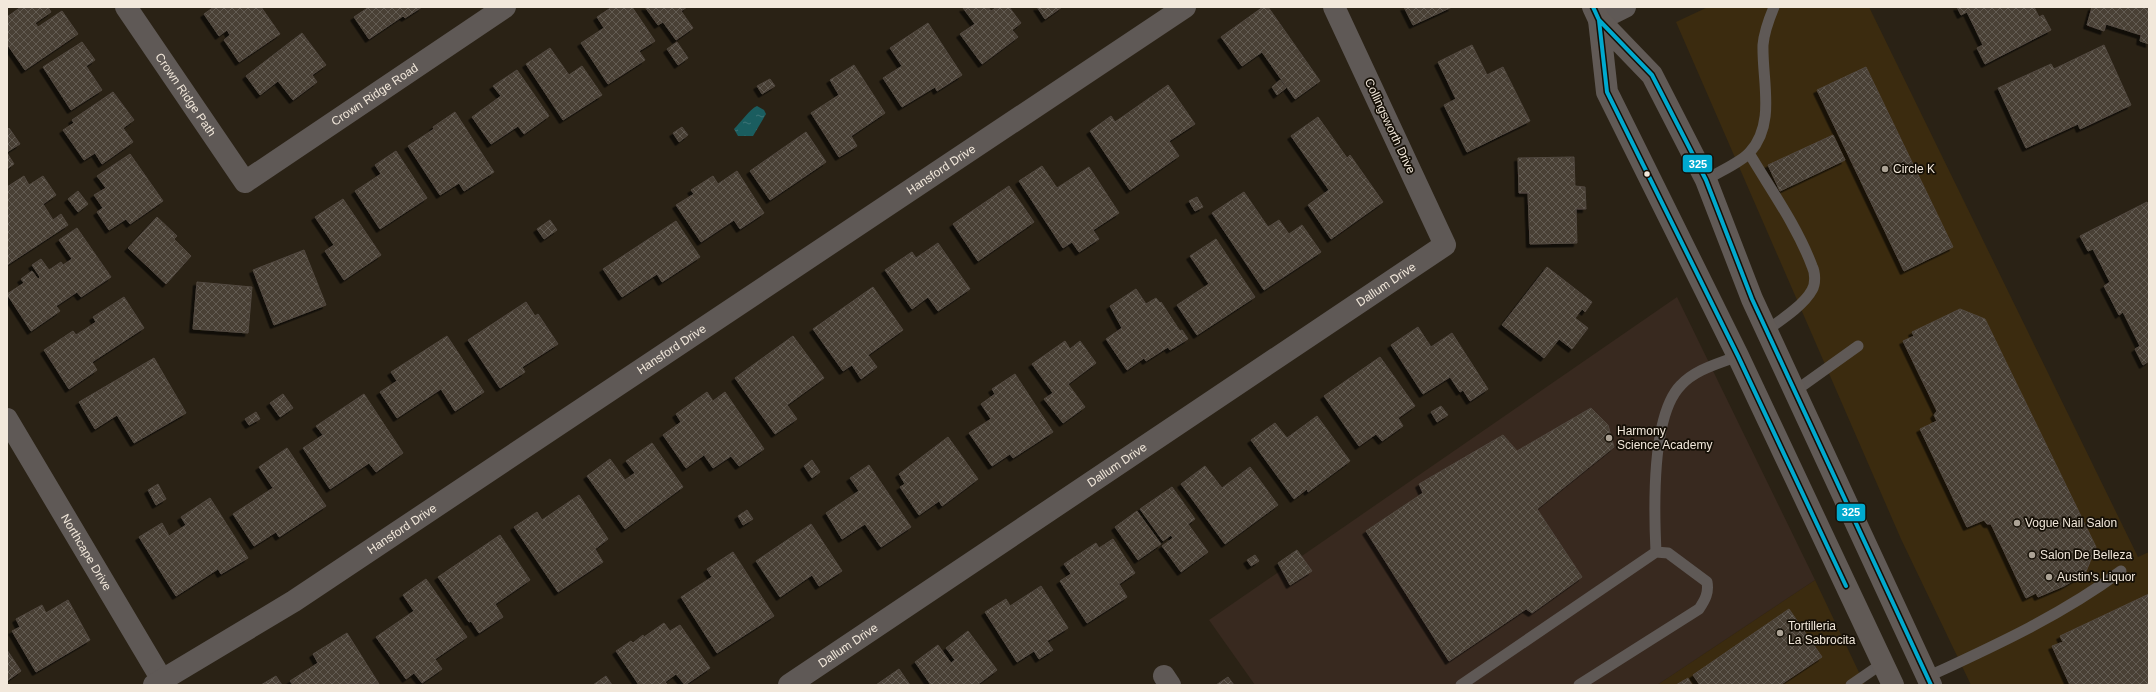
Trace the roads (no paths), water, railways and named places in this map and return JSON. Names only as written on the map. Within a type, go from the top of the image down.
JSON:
[{"type":"main road","points":[[1596,13],[1652,75],[1706,180],[1752,299],[1929,681]]},
{"type":"main road","points":[[1596,13],[1607,92],[1738,356],[1893,685]]},
{"type":"street","name":"Crown Ridge Path","points":[[126,7],[245,182]]},
{"type":"street","name":"Crown Ridge Road","points":[[245,182],[505,7]]},
{"type":"street","name":"Hansford Drive","points":[[160,683],[294,601],[1185,7]]},
{"type":"street","name":"Collingsworth Drive","points":[[1334,7],[1445,245]]},
{"type":"street","points":[[1596,13],[1625,7]]},
{"type":"street","name":"Dallum Drive","points":[[790,685],[1445,245]]},
{"type":"street","name":"Northcape Drive","points":[[7,419],[160,683]]},
{"type":"lane","points":[[1706,180],[1750,153],[1762,136],[1766,123],[1764,44],[1769,20],[1774,7]]},
{"type":"lane","points":[[1750,153],[1785,213],[1813,267],[1815,277],[1813,289],[1795,309],[1767,330]]},
{"type":"lane","points":[[1795,391],[1858,346]]},
{"type":"lane","points":[[1656,552],[1655,523],[1660,438],[1667,409],[1680,386],[1688,378],[1700,371],[1738,356]]},
{"type":"lane","points":[[1461,685],[1656,552],[1668,553],[1707,582],[1708,590],[1705,600],[1699,608],[1579,685]]},
{"type":"lane","points":[[1929,681],[2002,643],[2099,588],[2121,571]]},
{"type":"lane","points":[[1851,685],[1883,663]]},
{"type":"water","points":[[757,106],[764,110],[766,114],[753,136],[738,136],[734,129],[748,113]]},
{"type":"place","name":"Circle K","points":[[1885,169]]},
{"type":"place","name":"Harmony Science Academy","points":[[1609,438]]},
{"type":"place","name":"Vogue Nail Salon","points":[[2017,523]]},
{"type":"place","name":"Salon De Belleza","points":[[2032,555]]},
{"type":"place","name":"Austin's Liquor","points":[[2049,577]]},
{"type":"place","name":"Tortilleria La Sabrocita","points":[[1780,633]]}]
